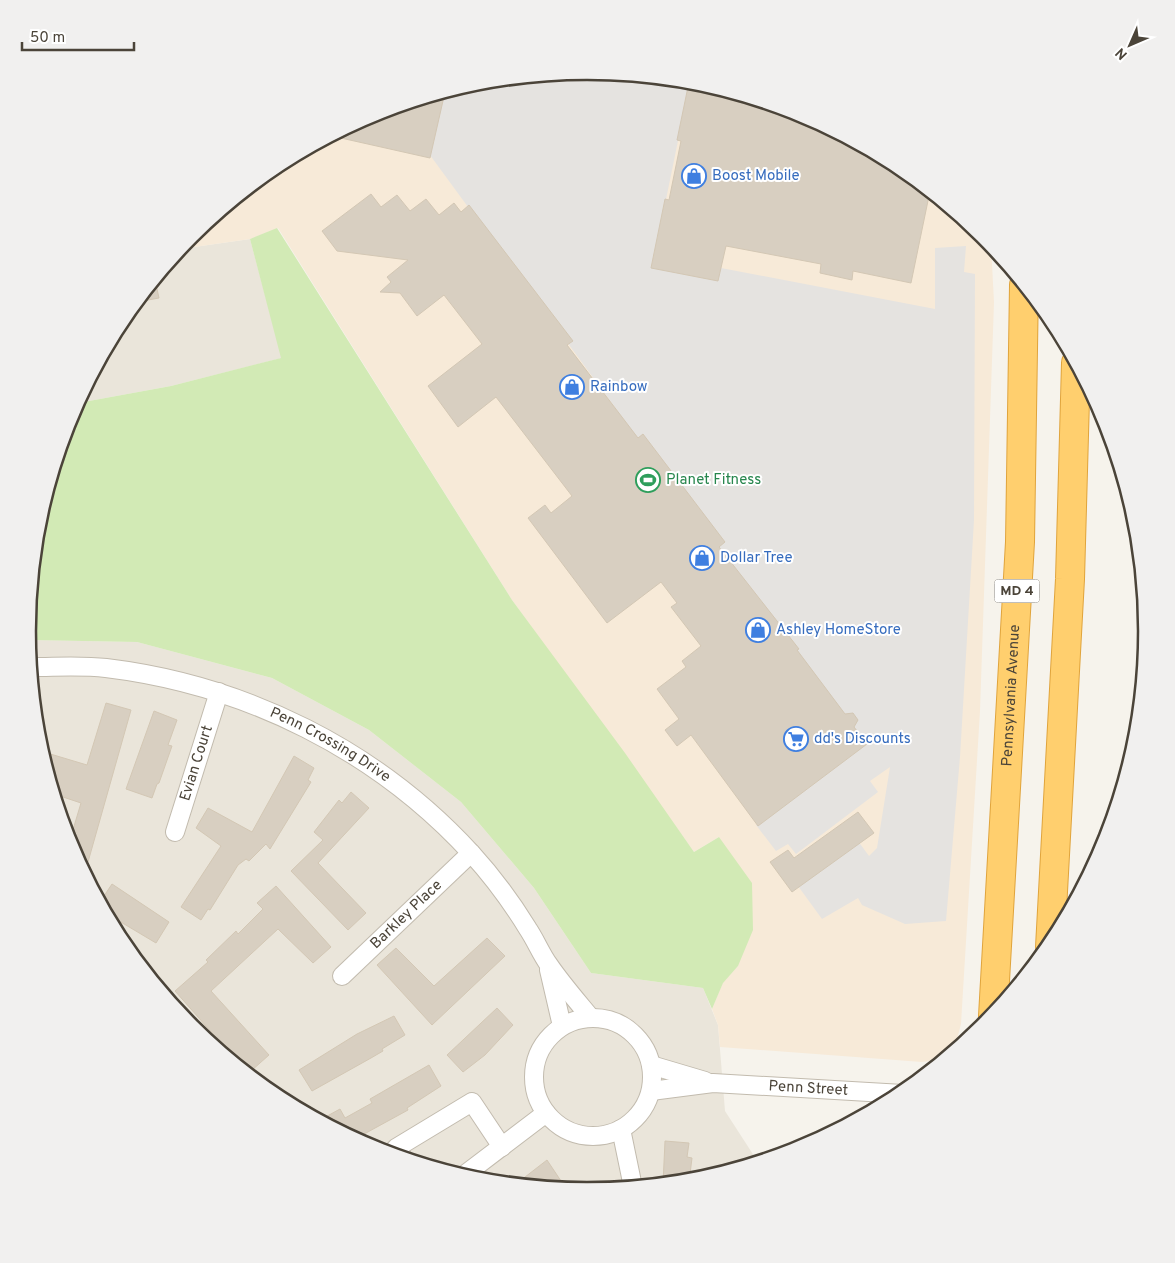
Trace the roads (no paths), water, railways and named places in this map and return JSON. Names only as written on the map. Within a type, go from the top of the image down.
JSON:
[{"type":"highway","name":"Pennsylvania Avenue","points":[[994,1004],[1020,542],[1024,295]]},
{"type":"highway","points":[[1051,930],[1070,579],[1076,376]]},
{"type":"street","name":"Penn Crossing Drive","points":[[37,667],[106,668],[219,692],[269,710],[307,728],[368,764],[426,808],[471,853],[523,922],[548,964],[591,1018]]},
{"type":"street","name":"Evian Court","points":[[175,832],[219,692]]},
{"type":"street","name":"Barkley Place","points":[[342,976],[471,853]]},
{"type":"street","name":"Penn Crossing Drive","points":[[548,964],[562,1026]]},
{"type":"street","points":[[591,1018],[616,1023],[633,1033],[644,1047],[651,1065],[651,1091],[640,1114],[621,1129],[604,1135],[580,1135],[562,1127],[546,1113],[535,1088],[535,1068],[545,1043],[562,1026],[591,1018]]},
{"type":"street","name":"Penn Street","points":[[651,1065],[713,1083]]},
{"type":"street","name":"Penn Street","points":[[651,1091],[713,1083],[889,1093]]},
{"type":"street","points":[[396,1148],[472,1102],[502,1147]]},
{"type":"street","points":[[471,1170],[546,1113]]},
{"type":"street","points":[[621,1129],[631,1181]]},
{"type":"place","name":"Boost Mobile","points":[[694,176]]},
{"type":"place","name":"Rainbow","points":[[572,387]]},
{"type":"place","name":"Planet Fitness","points":[[648,480]]},
{"type":"place","name":"Dollar Tree","points":[[702,558]]},
{"type":"place","name":"Ashley HomeStore","points":[[758,630]]},
{"type":"place","name":"dd's Discounts","points":[[796,739]]}]
